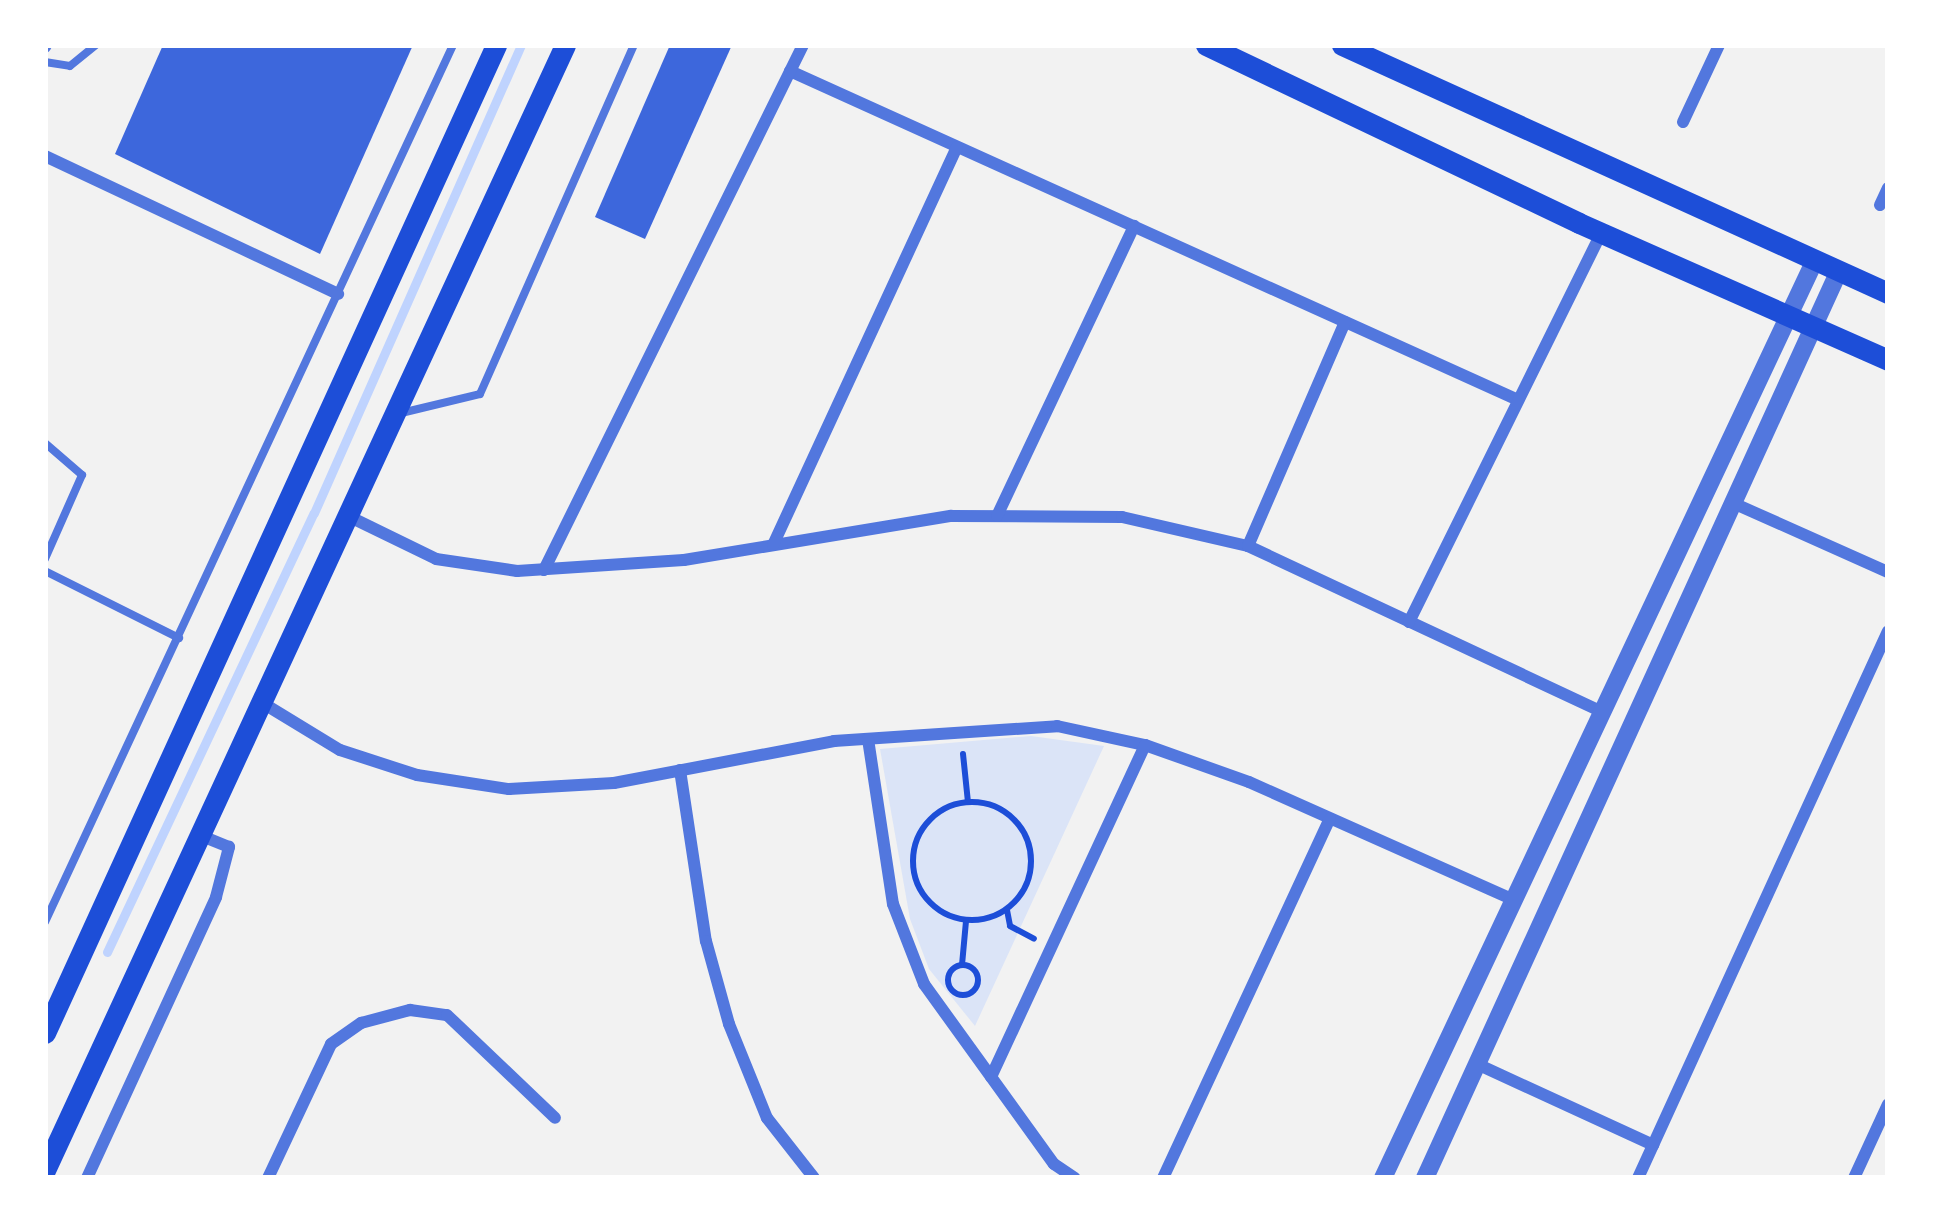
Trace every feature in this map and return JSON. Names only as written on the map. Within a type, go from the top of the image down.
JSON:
[{"type":"main road","points":[[45,1033],[54,988],[496,45]]},
{"type":"main road","points":[[45,1170],[565,45]]},
{"type":"main road","points":[[1206,45],[1601,232],[1888,360]]},
{"type":"main road","points":[[1342,45],[1888,293]]},
{"type":"street","points":[[544,570],[802,45]]},
{"type":"street","points":[[1683,122],[1719,45]]},
{"type":"street","points":[[790,71],[1519,400]]},
{"type":"street","points":[[773,545],[957,147]]},
{"type":"street","points":[[45,156],[338,294]]},
{"type":"street","points":[[1880,205],[1888,188]]},
{"type":"street","points":[[997,516],[1134,226]]},
{"type":"street","points":[[1409,622],[1601,232]]},
{"type":"street","points":[[1383,1178],[1815,260]]},
{"type":"street","points":[[1425,1178],[1839,271]]},
{"type":"street","points":[[1248,547],[1345,322]]},
{"type":"street","points":[[1733,503],[1888,572]]},
{"type":"street","points":[[348,516],[436,559],[517,571],[684,560],[951,516],[1122,517],[1248,547],[1602,712]]},
{"type":"street","points":[[1638,1178],[1888,631]]},
{"type":"street","points":[[261,702],[340,750],[417,775],[509,789],[614,782],[868,739],[1057,726],[1145,745],[1514,900]]},
{"type":"street","points":[[868,739],[892,904],[924,984],[1054,1164],[1075,1178]]},
{"type":"street","points":[[991,1077],[1145,745]]},
{"type":"street","points":[[680,770],[706,941],[729,1024],[767,1118],[814,1178]]},
{"type":"street","points":[[1163,1178],[1330,819]]},
{"type":"street","points":[[87,1178],[216,897],[229,847],[200,835]]},
{"type":"street","points":[[268,1178],[331,1045],[362,1023],[410,1010],[447,1015],[555,1118]]},
{"type":"street","points":[[1477,1064],[1653,1145]]},
{"type":"street","points":[[1854,1178],[1888,1104]]},
{"type":"lane","points":[[45,62],[70,66],[96,45]]},
{"type":"lane","points":[[45,922],[453,45]]},
{"type":"lane","points":[[395,414],[480,394],[634,45]]},
{"type":"lane","points":[[45,443],[82,476],[45,559]]},
{"type":"lane","points":[[45,571],[179,638]]},
{"type":"path","points":[[962,732],[968,802]]},
{"type":"path","points":[[968,802],[1007,813],[1028,842],[1028,880],[1006,910],[966,921],[935,908],[922,895],[912,859],[925,824],[938,812],[968,802]]},
{"type":"path","points":[[1006,910],[1010,926],[1051,948]]},
{"type":"path","points":[[962,965],[975,970],[978,980],[972,993],[963,995],[951,989],[949,980],[962,965],[966,921]]},
{"type":"shaded area","points":[[1031,736],[1104,746],[975,1026],[929,969],[910,919],[880,749]]},
{"type":"building","points":[[163,45],[413,45],[320,254],[115,154]]},
{"type":"building","points":[[670,45],[732,45],[645,239],[595,217]]},
{"type":"waterway","points":[[107,952],[314,513],[521,45]]}]
